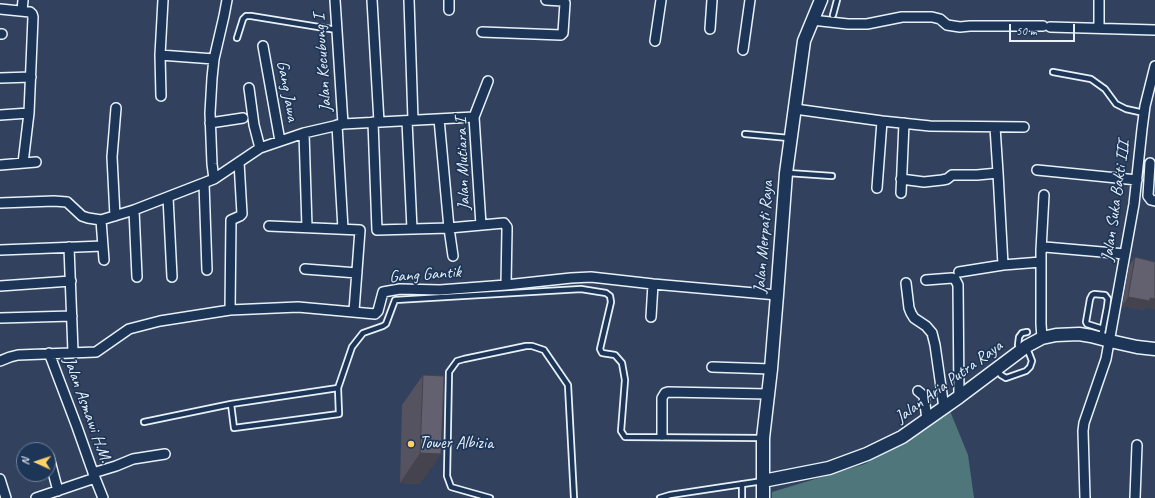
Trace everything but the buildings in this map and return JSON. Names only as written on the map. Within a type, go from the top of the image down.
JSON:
[{"type":"main road","name":"Jalan Merpati Raya","points":[[763,498],[763,438],[771,369],[786,172],[804,41],[821,0]]},
{"type":"main road","name":"Jalan Aria Putra Raya","points":[[763,481],[829,468],[867,454],[902,437],[944,408],[1023,349],[1042,338],[1072,334],[1104,336],[1137,347],[1155,349]]},
{"type":"street","points":[[22,12],[23,0]]},
{"type":"street","points":[[161,96],[160,55],[163,0]]},
{"type":"street","points":[[214,179],[211,154],[210,108],[214,59],[227,0],[219,0]]},
{"type":"street","name":"Jalan Kecubung I","points":[[335,0],[343,229]]},
{"type":"street","points":[[372,0],[376,122],[377,230],[449,228],[504,223],[507,227],[506,285]]},
{"type":"street","points":[[409,0],[412,229]]},
{"type":"street","points":[[448,10],[449,0]]},
{"type":"street","points":[[482,32],[559,36],[563,34],[564,2],[546,0]]},
{"type":"street","points":[[655,41],[661,0]]},
{"type":"street","points":[[710,29],[712,0]]},
{"type":"street","points":[[742,50],[750,0]]},
{"type":"street","points":[[1099,0],[1099,28]]},
{"type":"street","points":[[0,9],[30,12],[33,17],[29,113],[22,163]]},
{"type":"street","points":[[812,20],[848,24],[867,24],[902,17],[932,17],[940,19],[946,25],[960,27],[1046,26],[1155,30]]},
{"type":"street","name":"Gang Jawa","points":[[263,46],[280,141]]},
{"type":"street","points":[[160,55],[214,59]]},
{"type":"street","name":"Jalan Suka Bakti III","points":[[1084,498],[1084,424],[1106,359],[1104,336],[1125,254],[1134,204],[1138,161],[1155,66]]},
{"type":"street","points":[[0,78],[31,77]]},
{"type":"street","name":"Jalan Mutiara I","points":[[481,225],[474,117],[488,81]]},
{"type":"street","points":[[249,88],[254,125],[260,148]]},
{"type":"street","points":[[115,216],[112,157],[116,108]]},
{"type":"street","points":[[795,109],[930,126],[1024,127]]},
{"type":"street","points":[[0,115],[29,113]]},
{"type":"street","points":[[0,203],[67,202],[82,216],[101,220],[134,210],[214,179],[260,148],[304,133],[340,124],[474,117]]},
{"type":"street","points":[[210,124],[243,118]]},
{"type":"street","points":[[439,119],[449,228],[454,256]]},
{"type":"street","points":[[877,188],[882,121]]},
{"type":"street","points":[[901,193],[904,123]]},
{"type":"street","points":[[995,127],[1003,265]]},
{"type":"street","points":[[304,133],[307,227]]},
{"type":"street","points":[[1138,161],[1152,164],[1148,196],[1151,200],[1155,201]]},
{"type":"street","points":[[0,165],[36,162]]},
{"type":"street","points":[[230,310],[231,220],[242,214],[239,162]]},
{"type":"street","points":[[1036,170],[1137,180]]},
{"type":"street","points":[[901,179],[930,181],[947,179],[952,175],[998,173]]},
{"type":"street","points":[[204,183],[207,270]]},
{"type":"street","points":[[1042,338],[1040,324],[1044,195]]},
{"type":"street","points":[[168,197],[172,277]]},
{"type":"street","points":[[134,210],[137,277]]},
{"type":"street","points":[[101,220],[104,260]]},
{"type":"street","points":[[269,226],[360,230],[354,311]]},
{"type":"street","points":[[0,250],[103,246]]},
{"type":"street","points":[[69,247],[73,352]]},
{"type":"street","points":[[1042,250],[1045,247],[1125,254]]},
{"type":"street","points":[[960,272],[1003,265],[1041,262]]},
{"type":"street","points":[[305,268],[357,273]]},
{"type":"street","name":"Gang Gantik","points":[[0,361],[18,355],[96,352],[129,330],[135,328],[160,321],[230,310],[298,307],[376,313],[384,291],[440,290],[591,277],[777,295]]},
{"type":"street","points":[[926,280],[952,278],[955,279],[958,286],[959,397]]},
{"type":"street","points":[[0,286],[71,281]]},
{"type":"street","points":[[906,283],[909,308],[914,318],[926,326],[932,333],[944,408]]},
{"type":"street","points":[[651,317],[654,284]]},
{"type":"street","points":[[0,318],[72,316]]},
{"type":"street","name":"Jalan Asmawi H.M.","points":[[49,353],[103,498]]},
{"type":"street","points":[[712,367],[771,369]]},
{"type":"street","points":[[918,392],[924,396],[927,420]]},
{"type":"street","points":[[662,435],[662,398],[665,393],[768,394]]},
{"type":"street","points":[[1135,498],[1137,445]]},
{"type":"street","points":[[36,498],[58,491],[133,459],[165,454]]},
{"type":"street","points":[[0,479],[6,498]]},
{"type":"street","points":[[56,482],[58,491]]},
{"type":"lane","points":[[833,15],[837,0]]},
{"type":"lane","points":[[237,38],[243,19],[246,16],[337,30]]},
{"type":"lane","points":[[1052,72],[1091,79],[1105,89],[1116,104],[1126,109],[1148,109]]},
{"type":"lane","points":[[745,134],[791,138]]},
{"type":"lane","points":[[786,172],[832,176]]},
{"type":"lane","points":[[231,404],[234,428],[339,414],[338,388],[352,347],[363,333],[386,324],[395,300],[581,289],[606,293],[610,296],[611,302],[600,349],[602,353],[615,355],[622,362],[626,380],[621,431],[625,437],[763,438]]},
{"type":"lane","points":[[1094,294],[1105,295],[1108,299],[1104,336],[1086,322],[1090,299],[1094,294]]},
{"type":"lane","points":[[997,368],[1001,375],[1006,378],[1026,371],[1030,367],[1032,360],[1018,345],[1019,337],[1022,333],[1027,332]]},
{"type":"lane","points":[[490,498],[451,488],[447,476],[449,372],[457,361],[526,346],[532,346],[544,350],[568,385],[574,498]]},
{"type":"lane","points":[[144,422],[231,404],[338,388]]},
{"type":"lane","points":[[660,498],[670,494],[763,481]]},
{"type":"lane","points":[[742,484],[742,498]]},
{"type":"green space","points":[[950,411],[968,455],[974,498],[772,498],[772,492],[865,464]]},
{"type":"place","name":"Tower Albizia","points":[[411,444]]}]
